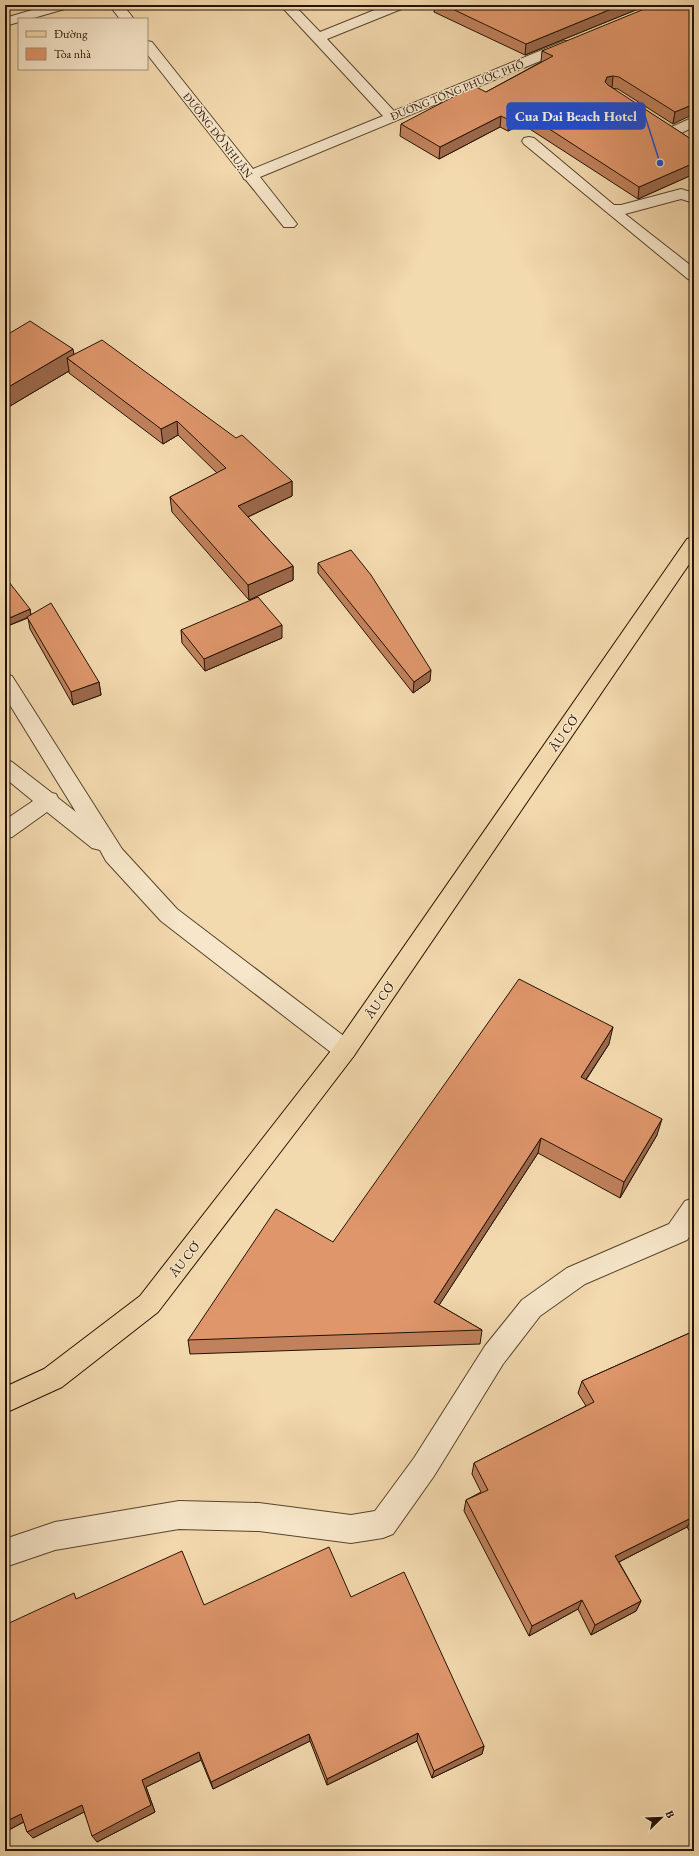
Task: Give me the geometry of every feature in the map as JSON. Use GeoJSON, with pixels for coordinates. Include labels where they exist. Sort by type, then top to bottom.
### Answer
{"type":"FeatureCollection","features":[{"type":"Feature","properties":{"kind":"main road","name":"ÂU CƠ"},"geometry":{"type":"LineString","coordinates":[[5,1400],[52,1378],[149,1304],[345,1050],[694,543]]}},
{"type":"Feature","properties":{"kind":"street"},"geometry":{"type":"LineString","coordinates":[[19,18],[63,5]]}},
{"type":"Feature","properties":{"kind":"street"},"geometry":{"type":"LineString","coordinates":[[116,5],[126,18]]}},
{"type":"Feature","properties":{"kind":"street"},"geometry":{"type":"LineString","coordinates":[[287,5],[392,117]]}},
{"type":"Feature","properties":{"kind":"street"},"geometry":{"type":"LineString","coordinates":[[318,38],[399,5]]}},
{"type":"Feature","properties":{"kind":"street"},"geometry":{"type":"LineString","coordinates":[[5,22],[18,18]]}},
{"type":"Feature","properties":{"kind":"street","name":"ĐƯỜNG TỐNG PHƯỚC PHỔ"},"geometry":{"type":"LineString","coordinates":[[249,176],[583,38]]}},
{"type":"Feature","properties":{"kind":"street","name":"ĐƯỜNG ĐỖ NHUẬN"},"geometry":{"type":"LineString","coordinates":[[148,46],[249,176],[289,224]]}},
{"type":"Feature","properties":{"kind":"street"},"geometry":{"type":"LineString","coordinates":[[672,132],[694,121]]}},
{"type":"Feature","properties":{"kind":"street"},"geometry":{"type":"LineString","coordinates":[[658,123],[688,141]]}},
{"type":"Feature","properties":{"kind":"street"},"geometry":{"type":"LineString","coordinates":[[529,141],[610,209],[694,276]]}},
{"type":"Feature","properties":{"kind":"street"},"geometry":{"type":"LineString","coordinates":[[610,209],[620,210],[681,194],[694,198]]}},
{"type":"Feature","properties":{"kind":"street"},"geometry":{"type":"LineString","coordinates":[[5,681],[114,855]]}},
{"type":"Feature","properties":{"kind":"street"},"geometry":{"type":"LineString","coordinates":[[5,767],[49,800],[114,855],[168,915],[345,1050]]}},
{"type":"Feature","properties":{"kind":"street"},"geometry":{"type":"LineString","coordinates":[[5,832],[49,800]]}},
{"type":"Feature","properties":{"kind":"street"},"geometry":{"type":"LineString","coordinates":[[5,1554],[54,1536],[179,1515],[259,1517],[351,1529],[384,1524],[424,1467],[494,1355],[531,1308],[576,1276],[678,1232],[694,1209]]}},
{"type":"Feature","properties":{"kind":"building"},"geometry":{"type":"Polygon","coordinates":[[[444,5],[621,5],[526,44],[444,5]]]}},
{"type":"Feature","properties":{"kind":"building"},"geometry":{"type":"Polygon","coordinates":[[[654,5],[694,5],[694,104],[675,112],[619,77],[607,77],[605,82],[694,141],[694,163],[639,187],[523,112],[509,120],[501,116],[440,147],[401,124],[474,86],[486,92],[553,56],[542,51],[654,5]]]}},
{"type":"Feature","properties":{"kind":"building"},"geometry":{"type":"Polygon","coordinates":[[[30,321],[73,349],[5,389],[5,336],[30,321]]]}},
{"type":"Feature","properties":{"kind":"building"},"geometry":{"type":"Polygon","coordinates":[[[102,340],[236,438],[242,435],[292,481],[238,506],[293,566],[248,585],[170,497],[226,468],[177,421],[161,429],[67,358],[102,340]]]}},
{"type":"Feature","properties":{"kind":"building"},"geometry":{"type":"Polygon","coordinates":[[[351,550],[371,575],[431,670],[414,682],[318,563],[351,550]]]}},
{"type":"Feature","properties":{"kind":"building"},"geometry":{"type":"Polygon","coordinates":[[[9,582],[30,609],[5,620],[5,584],[9,582]]]}},
{"type":"Feature","properties":{"kind":"building"},"geometry":{"type":"Polygon","coordinates":[[[258,597],[282,625],[204,659],[181,630],[258,597]]]}},
{"type":"Feature","properties":{"kind":"building"},"geometry":{"type":"Polygon","coordinates":[[[51,603],[99,682],[71,692],[27,617],[51,603]]]}},
{"type":"Feature","properties":{"kind":"building"},"geometry":{"type":"Polygon","coordinates":[[[519,979],[613,1027],[581,1077],[662,1119],[624,1182],[541,1138],[434,1302],[482,1330],[188,1340],[276,1209],[333,1242],[519,979]]]}},
{"type":"Feature","properties":{"kind":"building"},"geometry":{"type":"Polygon","coordinates":[[[694,1331],[694,1519],[693,1517],[615,1556],[641,1601],[595,1625],[582,1600],[532,1626],[466,1500],[488,1490],[474,1463],[594,1402],[582,1381],[694,1331]]]}},
{"type":"Feature","properties":{"kind":"building"},"geometry":{"type":"Polygon","coordinates":[[[329,1547],[351,1597],[404,1572],[484,1746],[434,1771],[418,1733],[327,1779],[309,1734],[211,1782],[199,1752],[142,1780],[151,1805],[92,1836],[82,1805],[27,1832],[21,1814],[5,1822],[5,1625],[74,1593],[76,1599],[182,1551],[204,1605],[329,1547]]]}},
{"type":"Feature","properties":{"kind":"place","name":"Cua Dai Beach Hotel"},"geometry":{"type":"Point","coordinates":[660,163]}}]}
